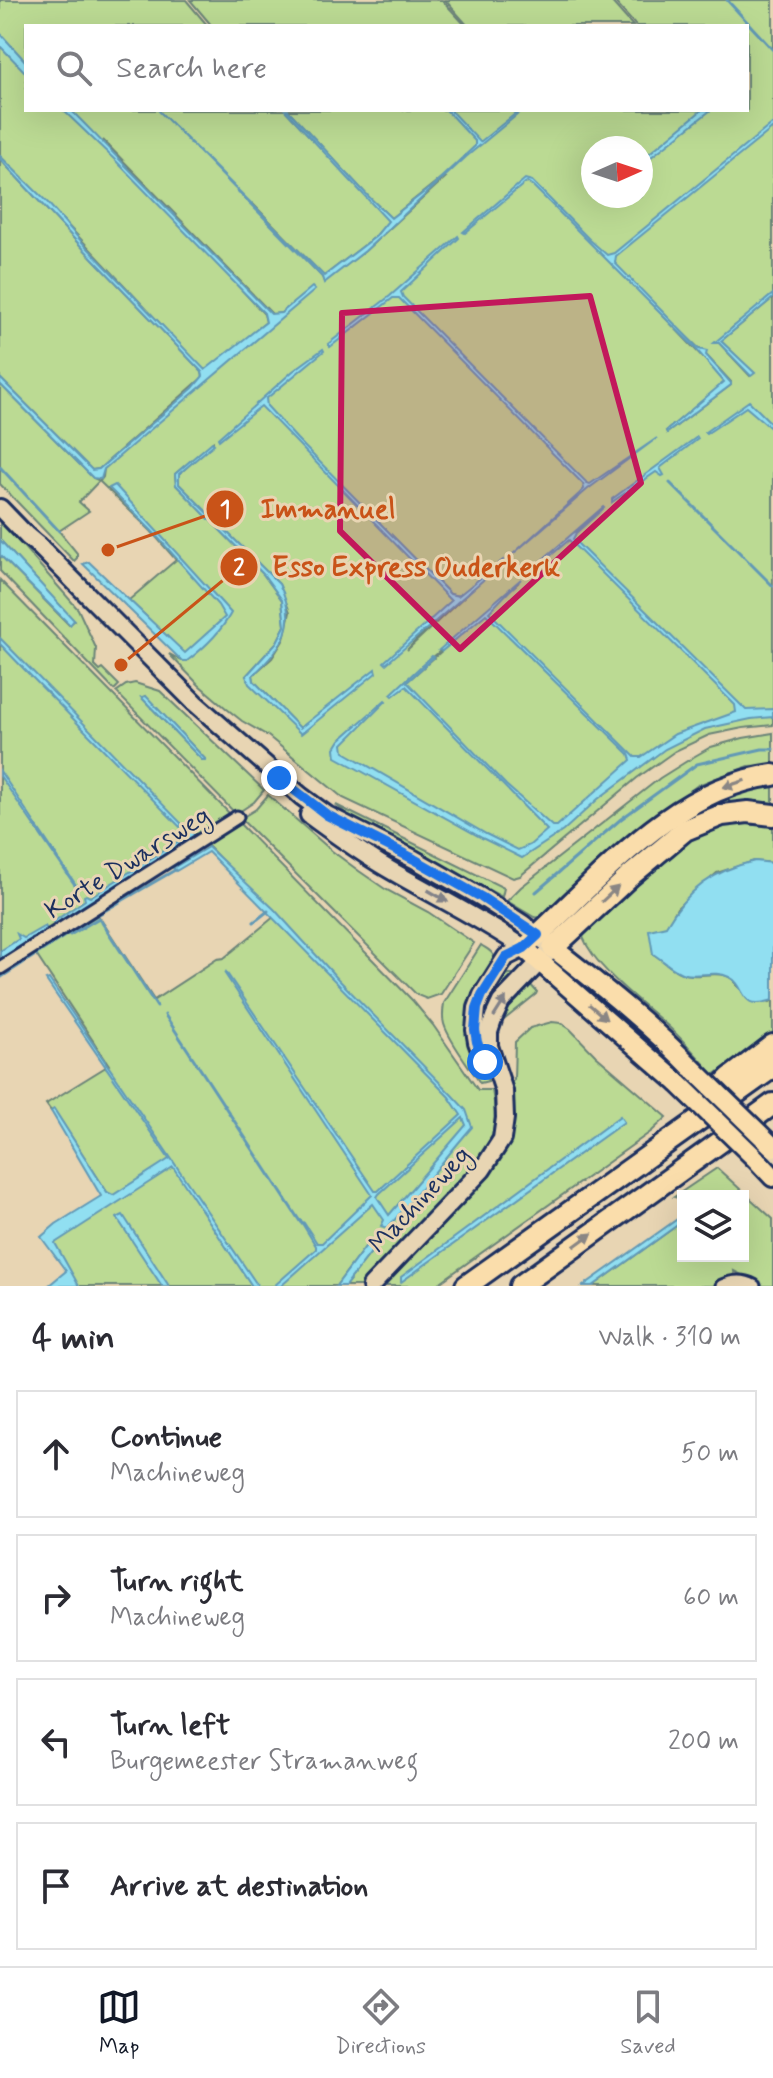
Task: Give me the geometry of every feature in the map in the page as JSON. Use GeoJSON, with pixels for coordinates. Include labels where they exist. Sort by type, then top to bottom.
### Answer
{"type":"FeatureCollection","features":[{"type":"Feature","properties":{"kind":"highway"},"geometry":{"type":"LineString","coordinates":[[538,948],[653,829],[712,792],[773,775]]}},
{"type":"Feature","properties":{"kind":"highway"},"geometry":{"type":"LineString","coordinates":[[538,948],[685,830],[722,815],[748,812],[773,815]]}},
{"type":"Feature","properties":{"kind":"highway"},"geometry":{"type":"LineString","coordinates":[[668,1142],[730,1078],[773,1045]]}},
{"type":"Feature","properties":{"kind":"highway"},"geometry":{"type":"LineString","coordinates":[[466,1286],[773,1067]]}},
{"type":"Feature","properties":{"kind":"highway"},"geometry":{"type":"LineString","coordinates":[[520,1286],[773,1104]]}},
{"type":"Feature","properties":{"kind":"main road"},"geometry":{"type":"LineString","coordinates":[[0,508],[195,703],[301,796],[327,815],[481,897],[538,948],[773,1177]]}},
{"type":"Feature","properties":{"kind":"main road"},"geometry":{"type":"LineString","coordinates":[[27,536],[34,552],[161,681],[288,799],[382,865],[494,927],[583,970],[667,1043],[773,1147]]}},
{"type":"Feature","properties":{"kind":"main road"},"geometry":{"type":"LineString","coordinates":[[494,927],[506,957],[538,948]]}},
{"type":"Feature","properties":{"kind":"main road","name":"Machineweg"},"geometry":{"type":"LineString","coordinates":[[371,1286],[482,1170],[502,1139],[506,1105],[502,1082],[489,1046],[489,1032],[501,1002],[538,948]]}},
{"type":"Feature","properties":{"kind":"main road","name":"Machineweg"},"geometry":{"type":"LineString","coordinates":[[498,1142],[497,1095],[477,1042],[475,1019],[482,995],[506,957]]}},
{"type":"Feature","properties":{"kind":"street","name":"Korte Dwarsweg"},"geometry":{"type":"LineString","coordinates":[[0,968],[237,817]]}},
{"type":"Feature","properties":{"kind":"street"},"geometry":{"type":"LineString","coordinates":[[722,1286],[732,1282],[746,1282],[754,1286]]}},
{"type":"Feature","properties":{"kind":"highlighted area"},"geometry":{"type":"Polygon","coordinates":[[[590,296],[641,483],[460,649],[340,531],[342,313],[590,296]]]}},
{"type":"Feature","properties":{"kind":"green space"},"geometry":{"type":"Polygon","coordinates":[[[0,0],[186,0],[206,24],[24,24],[24,112],[287,112],[389,221],[375,237],[324,276],[252,203],[324,282],[365,251],[445,178],[391,218],[290,112],[749,112],[749,24],[634,24],[613,0],[773,0],[773,297],[732,328],[719,343],[750,376],[754,373],[721,341],[773,298],[773,725],[709,735],[675,751],[637,778],[520,876],[513,878],[343,798],[268,736],[227,709],[169,654],[187,661],[221,621],[185,654],[129,600],[176,560],[99,481],[79,502],[89,511],[59,531],[77,553],[74,561],[0,484],[0,384],[93,478],[100,481],[104,469],[312,288],[281,313],[272,314],[103,140],[264,314],[266,322],[208,370],[203,369],[0,156],[0,0]],[[649,301],[725,382],[667,433],[731,385],[706,355],[649,301]],[[289,432],[452,601],[407,650],[469,592],[458,596],[450,594],[289,432]],[[213,442],[175,474],[176,485],[263,574],[282,600],[285,626],[277,642],[246,676],[300,728],[254,681],[253,675],[272,658],[284,639],[290,612],[279,584],[179,484],[179,474],[213,442]],[[519,582],[400,686],[407,682],[519,582]]]}},
{"type":"Feature","properties":{"kind":"green space"},"geometry":{"type":"Polygon","coordinates":[[[190,0],[442,0],[464,24],[210,24],[190,0]]]}},
{"type":"Feature","properties":{"kind":"green space"},"geometry":{"type":"Polygon","coordinates":[[[445,0],[610,0],[631,24],[466,24],[445,0]]]}},
{"type":"Feature","properties":{"kind":"green space"},"geometry":{"type":"Polygon","coordinates":[[[0,159],[202,372],[203,377],[99,469],[92,470],[0,378],[0,159]]]}},
{"type":"Feature","properties":{"kind":"green space"},"geometry":{"type":"Polygon","coordinates":[[[0,520],[78,609],[96,648],[95,666],[100,671],[103,669],[119,685],[114,690],[0,571],[0,555],[69,625],[74,621],[0,540],[0,520]]]}},
{"type":"Feature","properties":{"kind":"green space"},"geometry":{"type":"Polygon","coordinates":[[[0,580],[231,815],[0,959],[0,580]]]}},
{"type":"Feature","properties":{"kind":"green space"},"geometry":{"type":"Polygon","coordinates":[[[135,683],[160,691],[264,790],[254,802],[236,814],[116,692],[135,683]],[[145,696],[142,698],[202,760],[205,759],[145,696]]]}},
{"type":"Feature","properties":{"kind":"green space"},"geometry":{"type":"Polygon","coordinates":[[[773,733],[773,765],[749,766],[698,785],[542,918],[534,917],[507,901],[660,778],[711,747],[773,733]]]}},
{"type":"Feature","properties":{"kind":"green space"},"geometry":{"type":"Polygon","coordinates":[[[773,781],[773,807],[670,830],[715,799],[773,781]]]}},
{"type":"Feature","properties":{"kind":"green space"},"geometry":{"type":"Polygon","coordinates":[[[268,795],[359,871],[474,943],[441,994],[427,999],[417,995],[243,821],[243,817],[256,809],[268,795]]]}},
{"type":"Feature","properties":{"kind":"green space"},"geometry":{"type":"Polygon","coordinates":[[[336,805],[504,888],[502,897],[349,816],[336,805]]]}},
{"type":"Feature","properties":{"kind":"green space"},"geometry":{"type":"Polygon","coordinates":[[[773,820],[773,863],[754,861],[717,873],[677,908],[653,954],[679,972],[727,976],[738,987],[770,1002],[773,1000],[773,1032],[714,1075],[676,1034],[609,974],[583,937],[588,928],[682,842],[722,821],[773,820]]]}},
{"type":"Feature","properties":{"kind":"green space"},"geometry":{"type":"Polygon","coordinates":[[[239,823],[413,1001],[478,1090],[492,1090],[495,1115],[489,1146],[486,1154],[367,1286],[345,1286],[375,1247],[368,1243],[336,1286],[78,1286],[54,1243],[107,1192],[54,1110],[51,1111],[46,1104],[109,1065],[35,953],[98,915],[154,1000],[217,959],[224,958],[275,916],[207,845],[239,823]]]}},
{"type":"Feature","properties":{"kind":"green space"},"geometry":{"type":"Polygon","coordinates":[[[481,945],[492,954],[495,962],[473,1049],[488,1081],[480,1083],[450,1038],[443,1014],[444,1003],[481,945]]]}},
{"type":"Feature","properties":{"kind":"green space"},"geometry":{"type":"Polygon","coordinates":[[[520,974],[480,1043],[478,1022],[497,979],[520,974]]]}},
{"type":"Feature","properties":{"kind":"green space"},"geometry":{"type":"Polygon","coordinates":[[[529,983],[536,994],[499,1024],[509,1005],[529,983]]]}},
{"type":"Feature","properties":{"kind":"green space"},"geometry":{"type":"Polygon","coordinates":[[[552,1022],[570,1029],[596,1056],[667,1117],[652,1131],[435,1286],[379,1286],[491,1166],[508,1084],[514,1080],[515,1042],[530,1028],[552,1022]]]}},
{"type":"Feature","properties":{"kind":"green space"},"geometry":{"type":"Polygon","coordinates":[[[717,1168],[741,1190],[684,1190],[717,1168]]]}},
{"type":"Feature","properties":{"kind":"green space"},"geometry":{"type":"Polygon","coordinates":[[[749,1197],[773,1219],[773,1286],[763,1286],[734,1271],[736,1286],[593,1286],[677,1225],[677,1262],[749,1262],[749,1197]]]}},
{"type":"Feature","properties":{"kind":"water"},"geometry":{"type":"Polygon","coordinates":[[[0,33],[24,60],[24,71],[0,46],[0,33]]]}},
{"type":"Feature","properties":{"kind":"water"},"geometry":{"type":"Polygon","coordinates":[[[65,112],[73,112],[271,314],[281,313],[312,287],[315,290],[104,469],[101,479],[93,478],[0,384],[0,378],[92,470],[99,469],[193,388],[203,376],[202,372],[78,243],[0,156],[205,370],[266,322],[264,313],[65,112]]]}},
{"type":"Feature","properties":{"kind":"water"},"geometry":{"type":"Polygon","coordinates":[[[160,112],[324,276],[375,237],[388,221],[287,112],[391,218],[475,146],[475,141],[448,112],[452,112],[480,142],[521,112],[466,157],[365,251],[324,283],[322,277],[160,112]]]}},
{"type":"Feature","properties":{"kind":"water"},"geometry":{"type":"Polygon","coordinates":[[[700,112],[708,112],[653,156],[653,150],[700,112]]]}},
{"type":"Feature","properties":{"kind":"water"},"geometry":{"type":"Polygon","coordinates":[[[773,123],[773,128],[616,256],[615,263],[699,349],[707,351],[706,355],[731,383],[667,433],[724,382],[695,348],[533,186],[525,183],[463,232],[525,179],[532,181],[607,255],[614,253],[773,123]]]}},
{"type":"Feature","properties":{"kind":"water"},"geometry":{"type":"Polygon","coordinates":[[[458,236],[401,292],[403,297],[587,483],[590,484],[657,438],[588,489],[513,554],[584,489],[583,484],[399,298],[393,298],[330,347],[328,344],[390,296],[458,236]]]}},
{"type":"Feature","properties":{"kind":"water"},"geometry":{"type":"Polygon","coordinates":[[[773,294],[773,298],[721,341],[755,373],[751,376],[719,343],[714,343],[773,294]]]}},
{"type":"Feature","properties":{"kind":"water"},"geometry":{"type":"Polygon","coordinates":[[[323,349],[266,399],[267,406],[450,594],[458,596],[504,562],[386,664],[384,662],[451,601],[261,406],[218,438],[293,371],[323,349]]]}},
{"type":"Feature","properties":{"kind":"water"},"geometry":{"type":"Polygon","coordinates":[[[749,401],[773,425],[773,430],[746,407],[706,434],[705,432],[749,401]]]}},
{"type":"Feature","properties":{"kind":"water"},"geometry":{"type":"Polygon","coordinates":[[[697,437],[660,468],[664,475],[656,472],[612,502],[612,499],[697,437]]]}},
{"type":"Feature","properties":{"kind":"water"},"geometry":{"type":"Polygon","coordinates":[[[212,442],[214,444],[179,474],[179,484],[279,584],[288,611],[288,623],[280,645],[253,675],[254,681],[300,728],[375,669],[376,673],[301,734],[249,684],[246,676],[277,642],[285,626],[282,600],[263,574],[176,485],[175,474],[212,442]]]}},
{"type":"Feature","properties":{"kind":"water"},"geometry":{"type":"Polygon","coordinates":[[[115,485],[231,613],[212,639],[187,661],[182,661],[83,564],[89,562],[185,653],[225,617],[218,605],[152,531],[109,488],[115,485]]]}},
{"type":"Feature","properties":{"kind":"water"},"geometry":{"type":"Polygon","coordinates":[[[603,507],[573,539],[746,710],[773,709],[773,717],[705,729],[665,749],[598,799],[563,831],[522,858],[336,757],[335,748],[340,740],[385,700],[343,744],[344,752],[518,850],[530,845],[547,830],[406,686],[393,696],[391,694],[432,656],[407,682],[506,785],[552,826],[557,826],[631,760],[629,754],[486,614],[442,651],[439,650],[521,579],[489,612],[635,757],[641,757],[675,734],[736,712],[735,705],[569,540],[527,573],[603,507]]]}},
{"type":"Feature","properties":{"kind":"water"},"geometry":{"type":"Polygon","coordinates":[[[0,540],[74,620],[70,625],[0,555],[0,540]]]}},
{"type":"Feature","properties":{"kind":"water"},"geometry":{"type":"Polygon","coordinates":[[[0,638],[182,824],[180,827],[0,644],[0,638]]]}},
{"type":"Feature","properties":{"kind":"water"},"geometry":{"type":"Polygon","coordinates":[[[146,696],[206,760],[202,760],[141,697],[146,696]]]}},
{"type":"Feature","properties":{"kind":"water"},"geometry":{"type":"Polygon","coordinates":[[[0,771],[76,885],[78,890],[0,776],[0,771]]]}},
{"type":"Feature","properties":{"kind":"water"},"geometry":{"type":"Polygon","coordinates":[[[191,830],[195,836],[54,925],[53,922],[85,900],[84,896],[90,897],[188,835],[187,831],[191,830]]]}},
{"type":"Feature","properties":{"kind":"water"},"geometry":{"type":"Polygon","coordinates":[[[208,847],[274,909],[451,1094],[466,1110],[472,1127],[387,1228],[381,1226],[384,1220],[373,1204],[281,1286],[274,1286],[316,1249],[300,1220],[317,1243],[322,1243],[372,1195],[226,972],[375,1191],[461,1115],[449,1097],[208,852],[176,871],[173,868],[208,847]],[[463,1118],[379,1194],[377,1197],[389,1215],[466,1125],[463,1118]]]}},
{"type":"Feature","properties":{"kind":"water"},"geometry":{"type":"Polygon","coordinates":[[[755,861],[773,863],[773,1000],[762,1003],[748,1000],[729,977],[685,974],[673,968],[653,954],[649,930],[666,926],[683,902],[703,883],[727,870],[755,861]]]}},
{"type":"Feature","properties":{"kind":"water"},"geometry":{"type":"Polygon","coordinates":[[[45,926],[47,929],[0,959],[0,951],[19,939],[17,934],[24,938],[45,926]]]}},
{"type":"Feature","properties":{"kind":"water"},"geometry":{"type":"Polygon","coordinates":[[[49,979],[258,1286],[252,1286],[173,1167],[55,1243],[79,1286],[48,1286],[66,1271],[41,1237],[101,1196],[51,1111],[54,1109],[107,1192],[113,1195],[169,1159],[46,980],[49,979]]]}},
{"type":"Feature","properties":{"kind":"water"},"geometry":{"type":"Polygon","coordinates":[[[620,1116],[624,1122],[401,1282],[401,1277],[620,1116]]]}},
{"type":"Feature","properties":{"kind":"water"},"geometry":{"type":"Polygon","coordinates":[[[123,1215],[169,1286],[162,1286],[117,1218],[123,1215]]]}},
{"type":"Feature","properties":{"kind":"water"},"geometry":{"type":"Polygon","coordinates":[[[677,1219],[677,1225],[593,1286],[583,1286],[677,1219]]]}},
{"type":"Feature","properties":{"kind":"water"},"geometry":{"type":"Polygon","coordinates":[[[368,1243],[375,1247],[345,1286],[336,1286],[368,1243]]]}},
{"type":"Feature","properties":{"kind":"waterway"},"geometry":{"type":"LineString","coordinates":[[727,0],[773,50]]}},
{"type":"Feature","properties":{"kind":"waterway"},"geometry":{"type":"LineString","coordinates":[[0,467],[59,531]]}},
{"type":"Feature","properties":{"kind":"waterway"},"geometry":{"type":"LineString","coordinates":[[670,483],[773,586]]}},
{"type":"Feature","properties":{"kind":"waterway"},"geometry":{"type":"LineString","coordinates":[[536,892],[621,819],[697,764],[773,749]]}},
{"type":"Feature","properties":{"kind":"waterway"},"geometry":{"type":"LineString","coordinates":[[0,978],[94,917],[175,870]]}},
{"type":"Feature","properties":{"kind":"waterway"},"geometry":{"type":"LineString","coordinates":[[254,922],[268,911]]}},
{"type":"Feature","properties":{"kind":"waterway"},"geometry":{"type":"LineString","coordinates":[[70,935],[99,918],[157,1007]]}},
{"type":"Feature","properties":{"kind":"waterway"},"geometry":{"type":"LineString","coordinates":[[165,1015],[301,1223]]}},
{"type":"Feature","properties":{"kind":"place","name":"Immanuel"},"geometry":{"type":"Point","coordinates":[108,550]}},
{"type":"Feature","properties":{"kind":"place","name":"Esso Express Ouderkerk"},"geometry":{"type":"Point","coordinates":[121,665]}},
{"type":"Feature","properties":{"kind":"route"},"geometry":{"type":"LineString","coordinates":[[279,778],[327,815],[481,897],[538,935],[524,948],[506,957],[482,995],[475,1030],[485,1062]]}}]}
